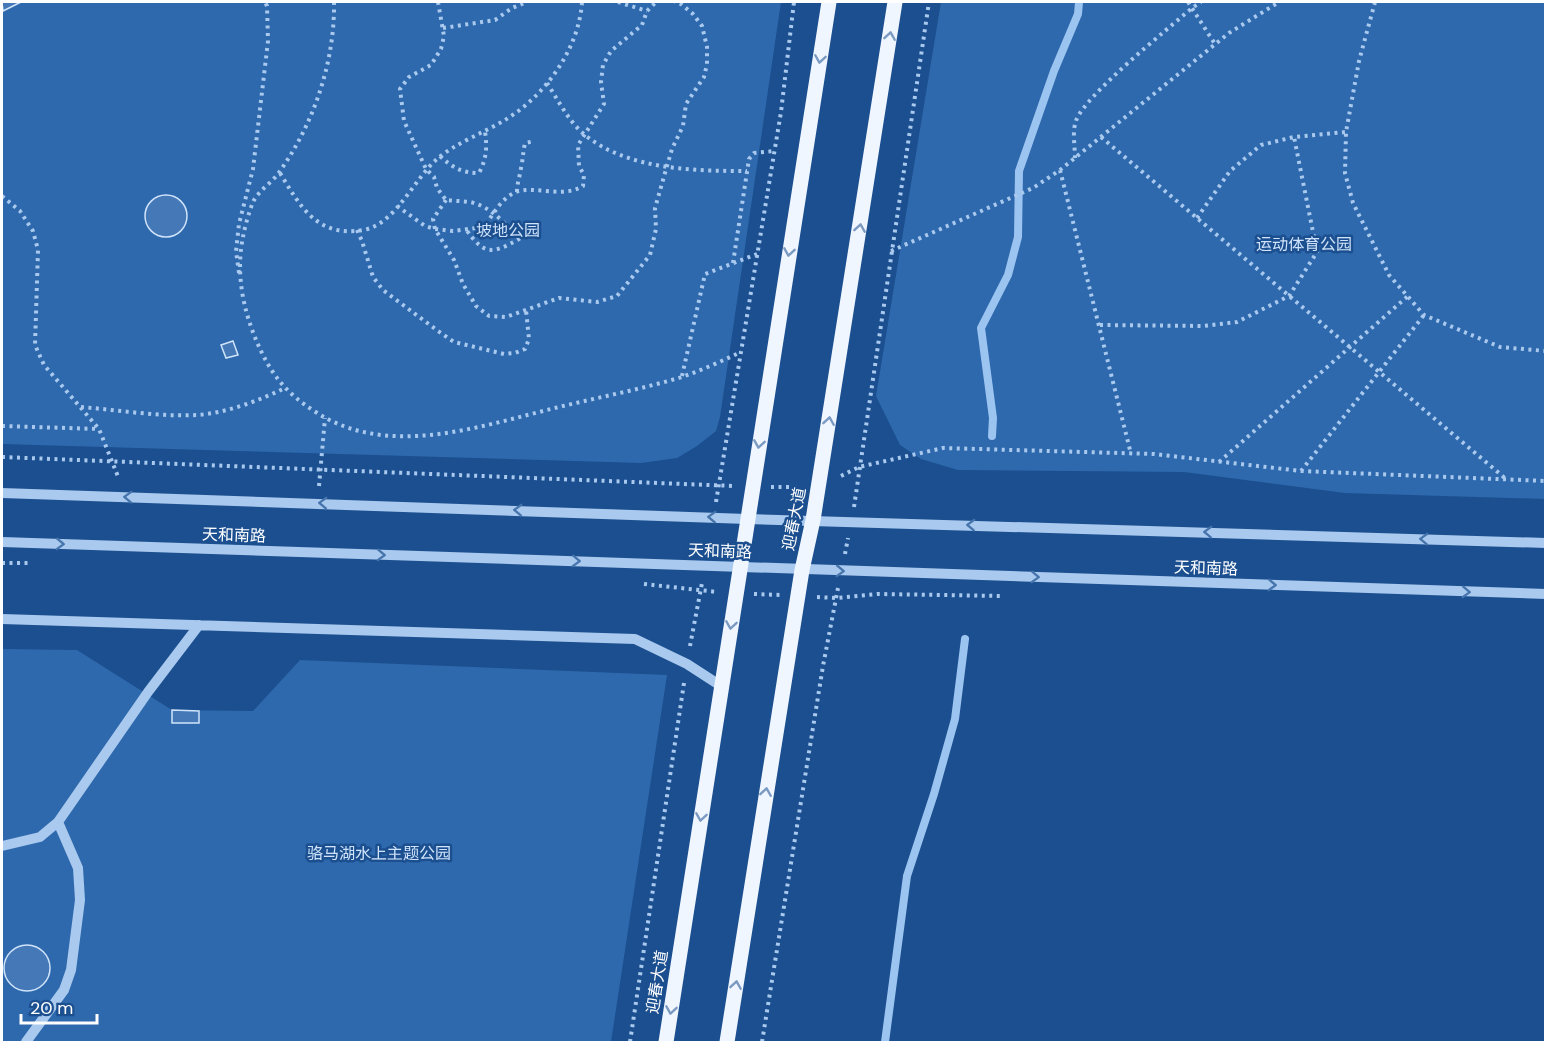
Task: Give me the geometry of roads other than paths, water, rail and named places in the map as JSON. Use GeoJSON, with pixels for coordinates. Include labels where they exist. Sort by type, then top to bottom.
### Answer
{"type":"FeatureCollection","features":[{"type":"Feature","properties":{"kind":"main road","name":"迎春大道"},"geometry":{"type":"LineString","coordinates":[[666,1042],[829,2]]}},
{"type":"Feature","properties":{"kind":"main road","name":"迎春大道"},"geometry":{"type":"LineString","coordinates":[[726,1042],[802,570],[813,520],[895,2]]}},
{"type":"Feature","properties":{"kind":"street","name":"天和南路"},"geometry":{"type":"LineString","coordinates":[[2,492],[747,519],[1545,543]]}},
{"type":"Feature","properties":{"kind":"street","name":"天和南路"},"geometry":{"type":"LineString","coordinates":[[2,542],[1545,594]]}},
{"type":"Feature","properties":{"kind":"street"},"geometry":{"type":"LineString","coordinates":[[2,619],[635,639],[687,664],[721,686]]}},
{"type":"Feature","properties":{"kind":"street"},"geometry":{"type":"LineString","coordinates":[[2,846],[40,837],[58,822],[148,692],[199,625]]}},
{"type":"Feature","properties":{"kind":"street"},"geometry":{"type":"LineString","coordinates":[[26,1042],[64,990],[71,970],[80,900],[78,868],[58,822]]}},
{"type":"Feature","properties":{"kind":"waterway"},"geometry":{"type":"LineString","coordinates":[[992,436],[993,418],[981,328],[1008,275],[1018,237],[1019,171],[1054,71],[1078,14],[1079,2]]}},
{"type":"Feature","properties":{"kind":"waterway"},"geometry":{"type":"LineString","coordinates":[[885,1042],[907,876],[934,794],[955,719],[965,639]]}},
{"type":"Feature","properties":{"kind":"park label","name":"坡地公园"},"geometry":{"type":"Point","coordinates":[508,230]}},
{"type":"Feature","properties":{"kind":"park label","name":"运动体育公园"},"geometry":{"type":"Point","coordinates":[1304,244]}},
{"type":"Feature","properties":{"kind":"park label","name":"骆马湖水上主题公园"},"geometry":{"type":"Point","coordinates":[379,853]}}]}
